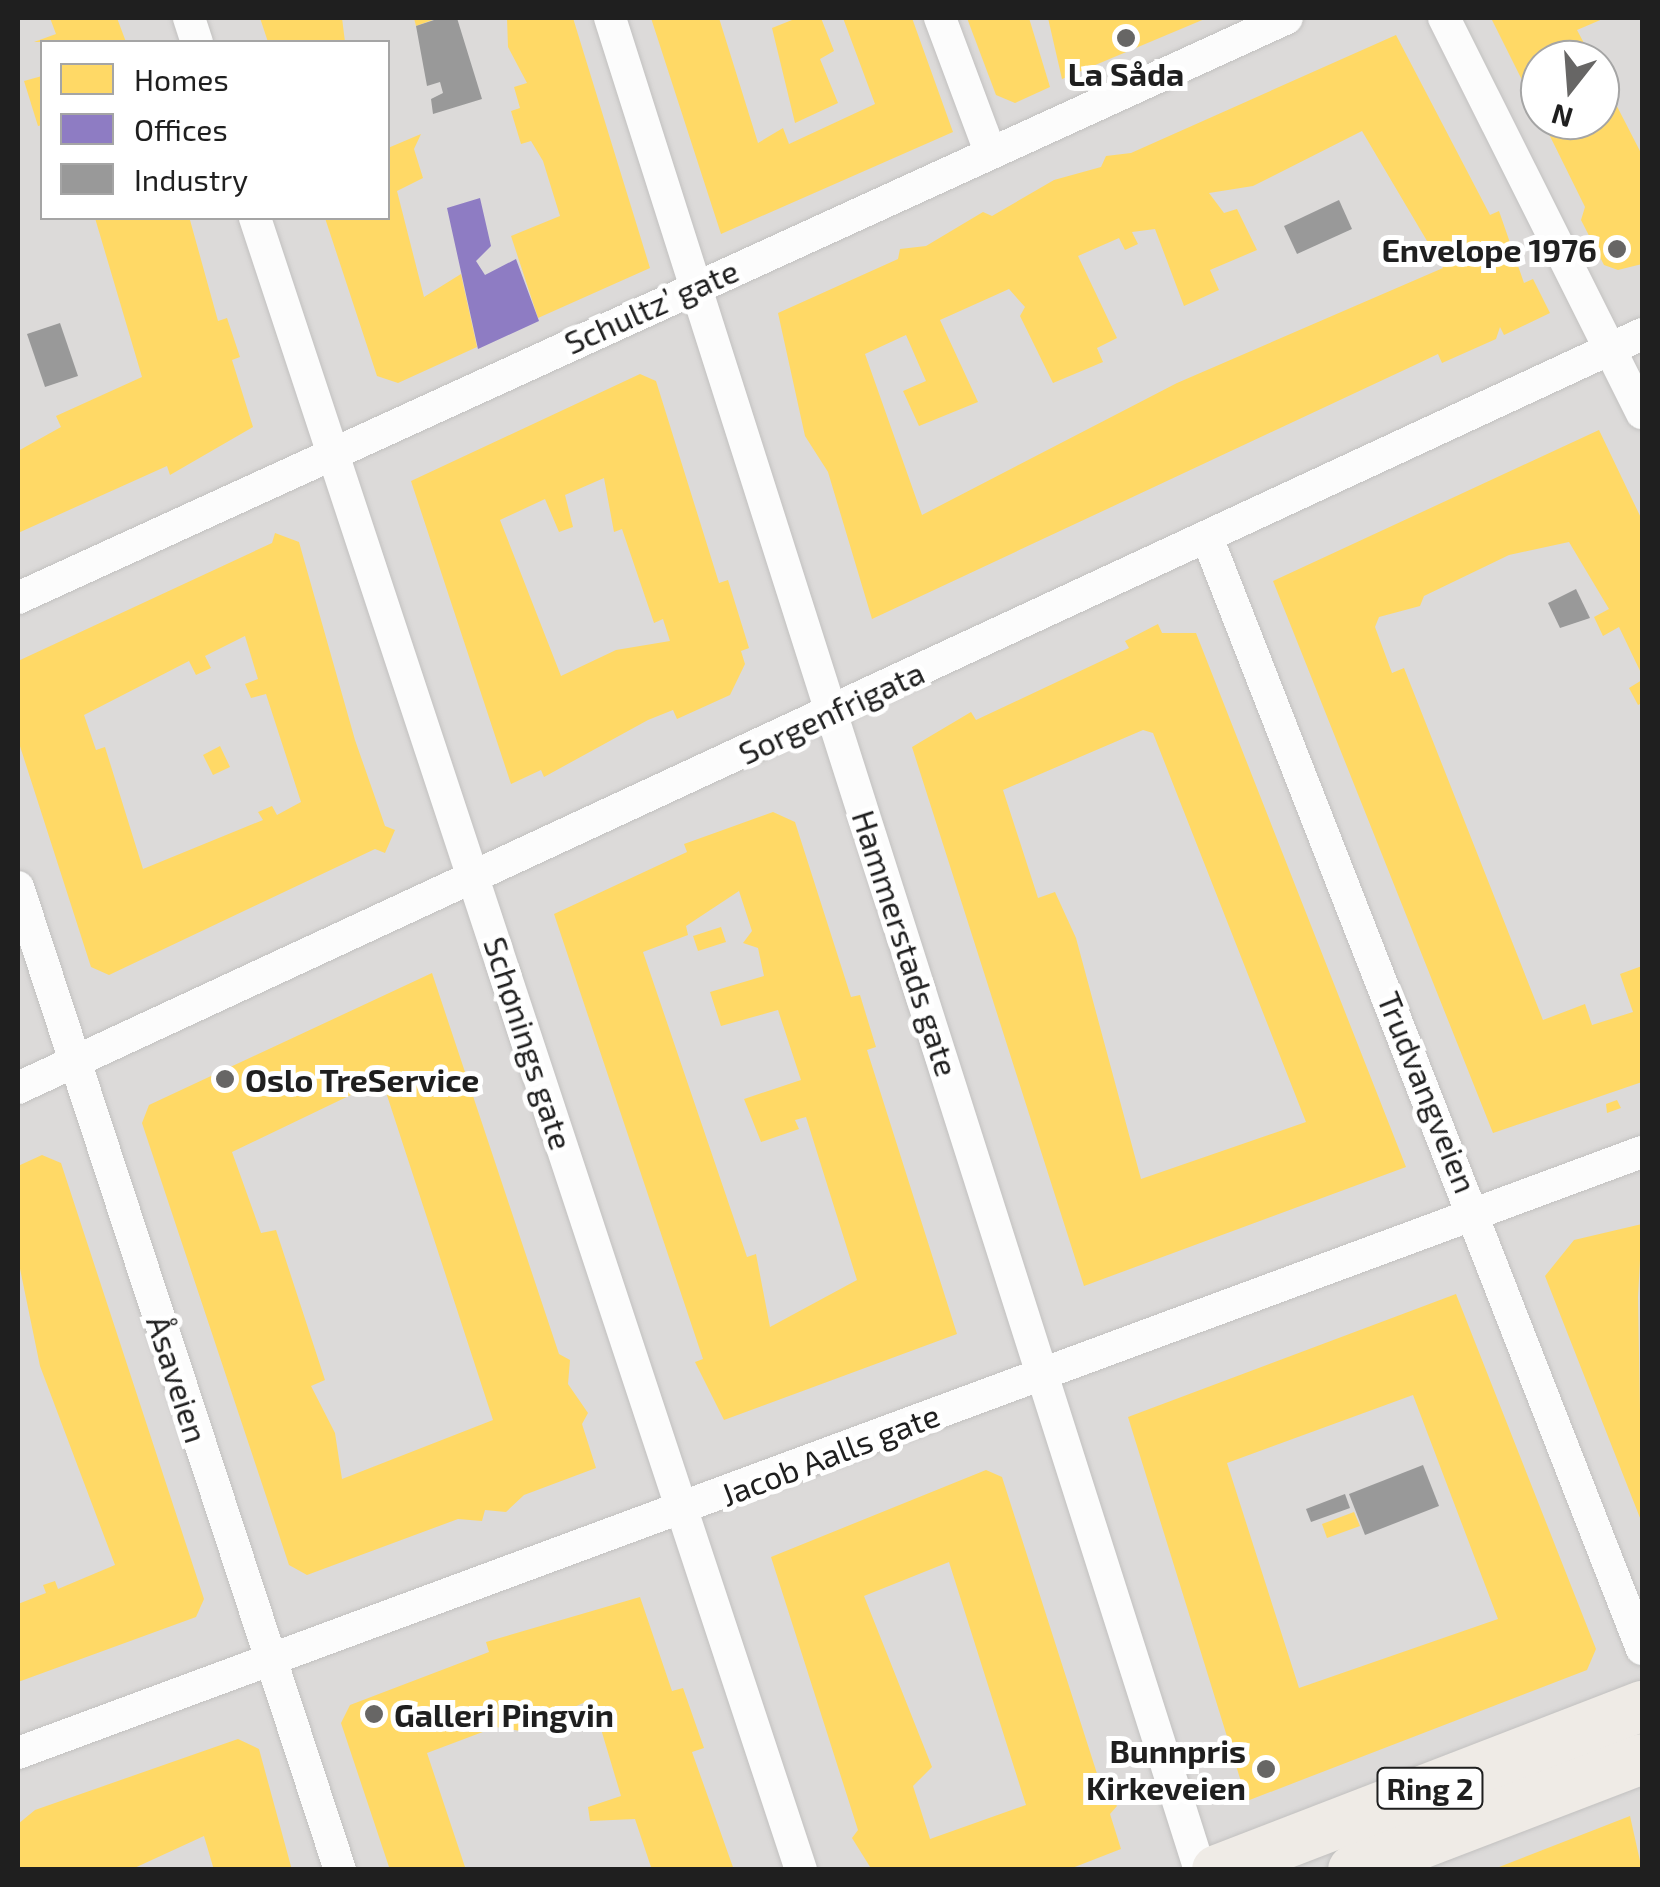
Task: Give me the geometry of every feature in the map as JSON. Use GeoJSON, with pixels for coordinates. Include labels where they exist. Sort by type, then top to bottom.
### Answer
{"type":"FeatureCollection","features":[{"type":"Feature","properties":{"kind":"main road","name":"Ring 2"},"geometry":{"type":"LineString","coordinates":[[1217,1870],[1642,1706]]}},
{"type":"Feature","properties":{"kind":"main road","name":"Ring 2"},"geometry":{"type":"LineString","coordinates":[[1353,1870],[1642,1759]]}},
{"type":"Feature","properties":{"kind":"street","name":"Hammerstads gate"},"geometry":{"type":"LineString","coordinates":[[610,18],[1200,1870]]}},
{"type":"Feature","properties":{"kind":"street"},"geometry":{"type":"LineString","coordinates":[[940,18],[990,152]]}},
{"type":"Feature","properties":{"kind":"street","name":"Schultz’ gate"},"geometry":{"type":"LineString","coordinates":[[18,598],[332,450],[990,152],[1246,25],[1286,18]]}},
{"type":"Feature","properties":{"kind":"street"},"geometry":{"type":"LineString","coordinates":[[1444,18],[1642,413]]}},
{"type":"Feature","properties":{"kind":"street","name":"Schønings gate"},"geometry":{"type":"LineString","coordinates":[[256,220],[802,1870]]}},
{"type":"Feature","properties":{"kind":"street","name":"Sorgenfrigata"},"geometry":{"type":"LineString","coordinates":[[18,1088],[1642,334]]}},
{"type":"Feature","properties":{"kind":"street","name":"Trudvangveien"},"geometry":{"type":"LineString","coordinates":[[1207,537],[1476,1214],[1642,1648]]}},
{"type":"Feature","properties":{"kind":"street","name":"Åsaveien"},"geometry":{"type":"LineString","coordinates":[[18,888],[340,1870]]}},
{"type":"Feature","properties":{"kind":"street","name":"Jacob Aalls gate"},"geometry":{"type":"LineString","coordinates":[[18,1752],[684,1510],[1043,1372],[1642,1152]]}},
{"type":"Feature","properties":{"kind":"shaded area"},"geometry":{"type":"Polygon","coordinates":[[[18,18],[1642,18],[1642,1869],[18,1869],[18,18]]]}},
{"type":"Feature","properties":{"kind":"building: Homes"},"geometry":{"type":"Polygon","coordinates":[[[50,18],[117,18],[125,40],[34,42],[56,34],[50,18]]]}},
{"type":"Feature","properties":{"kind":"building: Homes"},"geometry":{"type":"Polygon","coordinates":[[[260,18],[342,18],[345,40],[267,40],[260,18]]]}},
{"type":"Feature","properties":{"kind":"building: Homes"},"geometry":{"type":"Polygon","coordinates":[[[414,18],[438,18],[416,26],[414,18]]]}},
{"type":"Feature","properties":{"kind":"building: Homes"},"geometry":{"type":"Polygon","coordinates":[[[507,18],[573,18],[650,268],[538,318],[511,236],[560,216],[543,161],[531,141],[521,144],[511,111],[520,108],[514,87],[527,83],[508,47],[507,18]]]}},
{"type":"Feature","properties":{"kind":"building: Homes"},"geometry":{"type":"Polygon","coordinates":[[[651,18],[719,18],[758,143],[783,128],[789,144],[875,104],[843,18],[912,18],[953,132],[721,234],[651,18]]]}},
{"type":"Feature","properties":{"kind":"building: Homes"},"geometry":{"type":"Polygon","coordinates":[[[797,18],[821,18],[834,51],[820,59],[838,103],[795,123],[772,28],[797,18]]]}},
{"type":"Feature","properties":{"kind":"building: Homes"},"geometry":{"type":"Polygon","coordinates":[[[967,18],[1029,18],[1050,87],[1015,103],[996,95],[967,18]]]}},
{"type":"Feature","properties":{"kind":"building: Homes"},"geometry":{"type":"Polygon","coordinates":[[[1048,18],[1207,18],[1062,79],[1048,18]]]}},
{"type":"Feature","properties":{"kind":"building: Homes"},"geometry":{"type":"Polygon","coordinates":[[[1491,18],[1605,18],[1577,30],[1582,40],[1520,40],[1520,76],[1491,18]]]}},
{"type":"Feature","properties":{"kind":"building: Homes"},"geometry":{"type":"Polygon","coordinates":[[[1396,35],[1490,215],[1499,211],[1524,283],[1533,279],[1550,313],[1504,335],[1500,327],[1496,339],[1442,363],[1438,354],[872,619],[828,472],[805,436],[778,313],[898,259],[900,249],[926,246],[983,212],[992,216],[1054,180],[1101,167],[1106,156],[1131,153],[1396,35]],[[1362,131],[1253,186],[1209,193],[1224,213],[1237,209],[1257,250],[1210,270],[1219,290],[1184,306],[1155,229],[1132,232],[1138,244],[1125,250],[1119,238],[1078,256],[1117,338],[1097,348],[1103,362],[1053,383],[1020,316],[1025,307],[1009,289],[940,320],[978,402],[919,426],[903,391],[926,381],[906,335],[865,354],[922,515],[1177,383],[1443,268],[1362,131]]]}},
{"type":"Feature","properties":{"kind":"building: Homes"},"geometry":{"type":"Polygon","coordinates":[[[40,77],[40,126],[38,126],[24,81],[40,77]]]}},
{"type":"Feature","properties":{"kind":"building: Homes"},"geometry":{"type":"Polygon","coordinates":[[[1620,113],[1642,155],[1642,264],[1618,270],[1604,265],[1581,220],[1585,207],[1552,140],[1620,140],[1620,113]]]}},
{"type":"Feature","properties":{"kind":"building: Homes"},"geometry":{"type":"Polygon","coordinates":[[[421,134],[414,149],[423,178],[397,191],[424,297],[461,274],[477,347],[398,383],[377,376],[326,220],[390,220],[390,147],[421,134]]]}},
{"type":"Feature","properties":{"kind":"building: Homes"},"geometry":{"type":"Polygon","coordinates":[[[96,220],[190,220],[218,321],[227,318],[240,357],[232,360],[253,427],[170,475],[167,466],[18,533],[18,451],[61,427],[56,416],[142,377],[96,220]]]}},
{"type":"Feature","properties":{"kind":"building: Homes"},"geometry":{"type":"Polygon","coordinates":[[[640,374],[656,381],[719,583],[728,580],[749,648],[741,651],[745,664],[730,695],[677,719],[673,710],[648,720],[544,777],[541,770],[511,784],[411,481],[640,374]],[[604,478],[565,495],[573,527],[559,532],[545,499],[500,520],[561,676],[616,650],[670,641],[663,619],[654,623],[622,529],[614,532],[604,478]]]}},
{"type":"Feature","properties":{"kind":"building: Homes"},"geometry":{"type":"Polygon","coordinates":[[[1599,430],[1642,520],[1642,675],[1619,627],[1603,636],[1594,617],[1609,609],[1569,542],[1509,555],[1424,596],[1420,606],[1379,617],[1375,627],[1392,673],[1404,668],[1543,1020],[1585,1004],[1592,1025],[1633,1012],[1620,974],[1642,966],[1642,1082],[1493,1133],[1273,581],[1599,430]]]}},
{"type":"Feature","properties":{"kind":"building: Homes"},"geometry":{"type":"Polygon","coordinates":[[[275,533],[299,542],[355,740],[385,826],[395,830],[385,853],[375,849],[109,975],[91,967],[18,740],[18,661],[272,543],[275,533]],[[245,636],[205,656],[211,668],[196,675],[189,661],[84,715],[96,750],[105,747],[143,869],[263,820],[258,812],[272,806],[277,815],[301,802],[266,694],[251,698],[245,684],[258,679],[245,636]]]}},
{"type":"Feature","properties":{"kind":"building: Homes"},"geometry":{"type":"Polygon","coordinates":[[[1158,624],[1162,633],[1196,633],[1406,1167],[1084,1286],[912,747],[971,712],[976,720],[1129,648],[1125,641],[1158,624]],[[1143,730],[1003,790],[1038,898],[1055,892],[1076,938],[1141,1179],[1306,1122],[1153,733],[1143,730]]]}},
{"type":"Feature","properties":{"kind":"building: Homes"},"geometry":{"type":"Polygon","coordinates":[[[1642,680],[1642,703],[1638,705],[1629,688],[1642,680]]]}},
{"type":"Feature","properties":{"kind":"building: Homes"},"geometry":{"type":"Polygon","coordinates":[[[220,746],[230,767],[213,775],[203,755],[220,746]]]}},
{"type":"Feature","properties":{"kind":"building: Homes"},"geometry":{"type":"Polygon","coordinates":[[[773,812],[795,822],[851,997],[860,995],[876,1047],[867,1050],[957,1334],[724,1420],[695,1362],[703,1359],[554,914],[687,852],[684,844],[773,812]],[[739,891],[686,926],[688,935],[643,952],[747,1257],[756,1254],[770,1327],[857,1280],[806,1117],[795,1120],[799,1129],[761,1142],[744,1099],[801,1080],[778,1010],[721,1026],[710,992],[764,976],[758,948],[743,943],[752,931],[739,891]]]}},
{"type":"Feature","properties":{"kind":"building: Homes"},"geometry":{"type":"Polygon","coordinates":[[[721,927],[726,942],[698,951],[693,936],[721,927]]]}},
{"type":"Feature","properties":{"kind":"building: Homes"},"geometry":{"type":"Polygon","coordinates":[[[432,973],[559,1354],[570,1360],[568,1384],[588,1413],[582,1424],[596,1468],[524,1495],[506,1512],[485,1510],[482,1521],[458,1519],[307,1575],[289,1565],[142,1123],[149,1105],[432,973]],[[382,1080],[232,1152],[261,1233],[276,1230],[325,1380],[311,1386],[335,1433],[342,1479],[493,1420],[382,1080]]]}},
{"type":"Feature","properties":{"kind":"building: Homes"},"geometry":{"type":"Polygon","coordinates":[[[1617,1100],[1621,1108],[1607,1113],[1606,1104],[1617,1100]]]}},
{"type":"Feature","properties":{"kind":"building: Homes"},"geometry":{"type":"Polygon","coordinates":[[[42,1155],[61,1163],[204,1599],[196,1617],[18,1682],[18,1604],[46,1593],[43,1585],[55,1581],[58,1589],[115,1565],[40,1366],[18,1259],[18,1166],[42,1155]]]}},
{"type":"Feature","properties":{"kind":"building: Homes"},"geometry":{"type":"Polygon","coordinates":[[[1642,1224],[1638,1297],[1642,1523],[1545,1276],[1574,1240],[1642,1224]]]}},
{"type":"Feature","properties":{"kind":"building: Homes"},"geometry":{"type":"Polygon","coordinates":[[[1456,1294],[1596,1649],[1587,1670],[1247,1801],[1128,1417],[1456,1294]],[[1413,1395],[1227,1463],[1299,1688],[1498,1619],[1413,1395]]]}},
{"type":"Feature","properties":{"kind":"building: Homes"},"geometry":{"type":"Polygon","coordinates":[[[986,1470],[1002,1477],[1100,1783],[1117,1806],[1110,1814],[1121,1849],[1067,1870],[872,1870],[852,1838],[858,1830],[771,1557],[986,1470]],[[949,1562],[864,1596],[932,1767],[913,1786],[930,1839],[1026,1805],[949,1562]]]}},
{"type":"Feature","properties":{"kind":"building: Homes"},"geometry":{"type":"Polygon","coordinates":[[[1354,1512],[1360,1526],[1327,1538],[1322,1524],[1354,1512]]]}},
{"type":"Feature","properties":{"kind":"building: Homes"},"geometry":{"type":"Polygon","coordinates":[[[640,1597],[672,1691],[683,1688],[704,1748],[692,1752],[734,1870],[652,1870],[635,1819],[590,1821],[588,1807],[621,1796],[592,1699],[521,1731],[496,1727],[427,1753],[466,1870],[390,1870],[341,1723],[350,1705],[489,1652],[486,1642],[640,1597]]]}},
{"type":"Feature","properties":{"kind":"building: Homes"},"geometry":{"type":"Polygon","coordinates":[[[238,1739],[259,1749],[292,1870],[214,1870],[204,1836],[130,1870],[18,1870],[18,1824],[35,1810],[238,1739]]]}},
{"type":"Feature","properties":{"kind":"building: Homes"},"geometry":{"type":"Polygon","coordinates":[[[1630,1816],[1642,1870],[1494,1870],[1494,1869],[1630,1816]]]}},
{"type":"Feature","properties":{"kind":"building: Offices"},"geometry":{"type":"Polygon","coordinates":[[[480,198],[491,246],[476,261],[485,275],[516,259],[539,321],[478,349],[447,208],[480,198]]]}},
{"type":"Feature","properties":{"kind":"building: Industry"},"geometry":{"type":"Polygon","coordinates":[[[440,18],[457,18],[482,99],[433,114],[431,99],[443,93],[440,82],[427,86],[416,26],[440,18]]]}},
{"type":"Feature","properties":{"kind":"building: Industry"},"geometry":{"type":"Polygon","coordinates":[[[1339,200],[1352,229],[1297,254],[1284,226],[1339,200]]]}},
{"type":"Feature","properties":{"kind":"building: Industry"},"geometry":{"type":"Polygon","coordinates":[[[60,323],[78,376],[45,387],[27,334],[60,323]]]}},
{"type":"Feature","properties":{"kind":"building: Industry"},"geometry":{"type":"Polygon","coordinates":[[[1576,589],[1590,618],[1560,628],[1548,603],[1576,589]]]}},
{"type":"Feature","properties":{"kind":"building: Industry"},"geometry":{"type":"Polygon","coordinates":[[[1423,1465],[1439,1506],[1365,1535],[1349,1494],[1423,1465]]]}},
{"type":"Feature","properties":{"kind":"building: Industry"},"geometry":{"type":"Polygon","coordinates":[[[1345,1494],[1350,1508],[1311,1522],[1306,1509],[1345,1494]]]}},
{"type":"Feature","properties":{"kind":"place","name":"La Såda"},"geometry":{"type":"Point","coordinates":[1126,38]}},
{"type":"Feature","properties":{"kind":"place","name":"Envelope 1976"},"geometry":{"type":"Point","coordinates":[1617,249]}},
{"type":"Feature","properties":{"kind":"place","name":"Oslo TreService"},"geometry":{"type":"Point","coordinates":[225,1079]}},
{"type":"Feature","properties":{"kind":"place","name":"Galleri Pingvin"},"geometry":{"type":"Point","coordinates":[374,1714]}},
{"type":"Feature","properties":{"kind":"place","name":"Bunnpris Kirkeveien"},"geometry":{"type":"Point","coordinates":[1266,1769]}}]}
